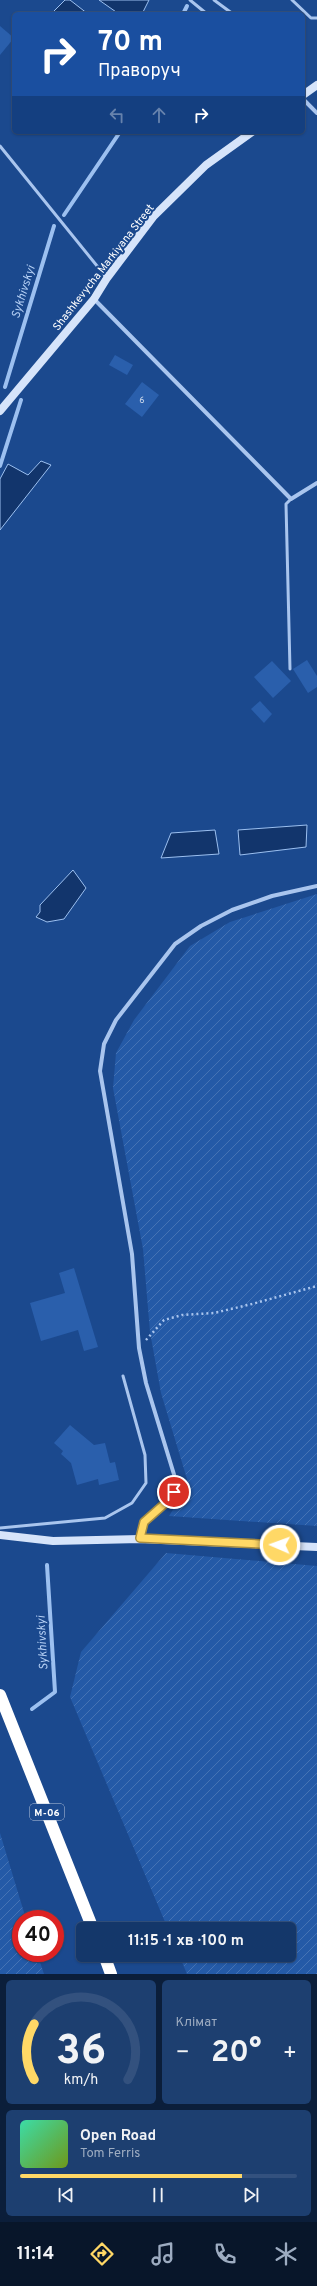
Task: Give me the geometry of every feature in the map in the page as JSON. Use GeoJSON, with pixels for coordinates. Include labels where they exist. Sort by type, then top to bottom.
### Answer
{"type":"FeatureCollection","features":[{"type":"Feature","properties":{"kind":"highway","name":"М-06"},"geometry":{"type":"LineString","coordinates":[[0,1694],[90,1922]]}},
{"type":"Feature","properties":{"kind":"highway"},"geometry":{"type":"LineString","coordinates":[[107,1962],[111,1974]]}},
{"type":"Feature","properties":{"kind":"street"},"geometry":{"type":"LineString","coordinates":[[305,93],[317,85]]}},
{"type":"Feature","properties":{"kind":"street"},"geometry":{"type":"LineString","coordinates":[[305,101],[317,113]]}},
{"type":"Feature","properties":{"kind":"street","name":"Shashkevycha Markiyana Street"},"geometry":{"type":"LineString","coordinates":[[0,411],[94,299],[107,278],[153,216],[206,165],[249,134]]}},
{"type":"Feature","properties":{"kind":"street"},"geometry":{"type":"LineString","coordinates":[[94,299],[291,499],[317,483]]}},
{"type":"Feature","properties":{"kind":"street"},"geometry":{"type":"LineString","coordinates":[[140,1538],[144,1522],[170,1499],[174,1492],[176,1482],[146,1383],[139,1348],[132,1254],[100,1071],[104,1044],[116,1020],[175,944],[201,926],[232,910],[272,896],[317,886]]}},
{"type":"Feature","properties":{"kind":"street"},"geometry":{"type":"LineString","coordinates":[[0,1535],[52,1541],[140,1538],[317,1547]]}},
{"type":"Feature","properties":{"kind":"lane"},"geometry":{"type":"LineString","coordinates":[[190,0],[205,12]]}},
{"type":"Feature","properties":{"kind":"lane"},"geometry":{"type":"LineString","coordinates":[[214,0],[230,12]]}},
{"type":"Feature","properties":{"kind":"lane"},"geometry":{"type":"LineString","coordinates":[[292,0],[305,12]]}},
{"type":"Feature","properties":{"kind":"lane"},"geometry":{"type":"LineString","coordinates":[[305,12],[311,18],[317,18]]}},
{"type":"Feature","properties":{"kind":"lane"},"geometry":{"type":"LineString","coordinates":[[0,146],[107,278]]}},
{"type":"Feature","properties":{"kind":"lane"},"geometry":{"type":"LineString","coordinates":[[290,669],[286,504],[291,499]]}},
{"type":"Feature","properties":{"kind":"lane"},"geometry":{"type":"LineString","coordinates":[[0,1528],[105,1518],[132,1503],[146,1483],[145,1455],[123,1376]]}},
{"type":"Feature","properties":{"kind":"path"},"geometry":{"type":"LineString","coordinates":[[139,1348],[164,1320],[182,1315],[214,1312],[252,1304],[317,1286]]}},
{"type":"Feature","properties":{"kind":"shaded area"},"geometry":{"type":"Polygon","coordinates":[[[65,0],[70,0],[85,12],[53,12],[65,0]]]}},
{"type":"Feature","properties":{"kind":"shaded area"},"geometry":{"type":"Polygon","coordinates":[[[99,0],[149,0],[143,12],[116,12],[99,0]]]}},
{"type":"Feature","properties":{"kind":"shaded area"},"geometry":{"type":"Polygon","coordinates":[[[41,461],[51,465],[0,530],[0,479],[8,464],[28,475],[41,461]]]}},
{"type":"Feature","properties":{"kind":"shaded area"},"geometry":{"type":"Polygon","coordinates":[[[307,825],[306,847],[240,855],[238,830],[307,825]]]}},
{"type":"Feature","properties":{"kind":"shaded area"},"geometry":{"type":"Polygon","coordinates":[[[215,830],[219,854],[161,858],[171,833],[215,830]]]}},
{"type":"Feature","properties":{"kind":"shaded area"},"geometry":{"type":"Polygon","coordinates":[[[73,870],[86,888],[64,919],[47,922],[36,917],[40,912],[40,905],[73,870]]]}},
{"type":"Feature","properties":{"kind":"shaded area"},"geometry":{"type":"Polygon","coordinates":[[[317,894],[317,1526],[169,1516],[181,1497],[187,1479],[161,1393],[150,1332],[143,1249],[113,1088],[116,1053],[134,1020],[190,946],[230,922],[317,894]]]}},
{"type":"Feature","properties":{"kind":"shaded area"},"geometry":{"type":"Polygon","coordinates":[[[166,1553],[317,1566],[317,1974],[187,1974],[182,1962],[296,1962],[296,1922],[165,1922],[70,1697],[81,1652],[166,1553]]]}},
{"type":"Feature","properties":{"kind":"shaded area"},"geometry":{"type":"Polygon","coordinates":[[[0,1833],[23,1910],[12,1910],[12,1962],[40,1962],[44,1974],[0,1974],[0,1833]]]}},
{"type":"Feature","properties":{"kind":"building"},"geometry":{"type":"Polygon","coordinates":[[[0,26],[12,36],[12,40],[0,55],[0,26]]]}},
{"type":"Feature","properties":{"kind":"building"},"geometry":{"type":"Polygon","coordinates":[[[115,355],[133,365],[127,375],[109,365],[115,355]]]}},
{"type":"Feature","properties":{"kind":"building"},"geometry":{"type":"Polygon","coordinates":[[[142,382],[159,395],[142,417],[125,404],[142,382]]]}},
{"type":"Feature","properties":{"kind":"building"},"geometry":{"type":"Polygon","coordinates":[[[307,660],[317,676],[317,687],[308,693],[293,669],[307,660]]]}},
{"type":"Feature","properties":{"kind":"building"},"geometry":{"type":"Polygon","coordinates":[[[272,661],[291,681],[273,698],[254,677],[272,661]]]}},
{"type":"Feature","properties":{"kind":"building"},"geometry":{"type":"Polygon","coordinates":[[[260,701],[272,714],[264,723],[251,709],[260,701]]]}},
{"type":"Feature","properties":{"kind":"building"},"geometry":{"type":"Polygon","coordinates":[[[74,1268],[98,1347],[84,1351],[78,1330],[41,1341],[30,1303],[65,1293],[59,1273],[74,1268]]]}},
{"type":"Feature","properties":{"kind":"building"},"geometry":{"type":"Polygon","coordinates":[[[70,1425],[94,1445],[105,1443],[110,1463],[115,1462],[119,1480],[99,1485],[98,1479],[77,1485],[71,1463],[61,1454],[63,1451],[54,1443],[70,1425]]]}},
{"type":"Feature","properties":{"kind":"waterway","name":"Sykhivskyi"},"geometry":{"type":"LineString","coordinates":[[184,12],[187,6]]}},
{"type":"Feature","properties":{"kind":"waterway","name":"Sykhivskyi"},"geometry":{"type":"LineString","coordinates":[[64,215],[119,134]]}},
{"type":"Feature","properties":{"kind":"waterway","name":"Sykhivskyi"},"geometry":{"type":"LineString","coordinates":[[5,387],[54,226]]}},
{"type":"Feature","properties":{"kind":"waterway","name":"Sykhivskyi"},"geometry":{"type":"LineString","coordinates":[[0,466],[21,400]]}},
{"type":"Feature","properties":{"kind":"waterway","name":"Sykhivskyi"},"geometry":{"type":"LineString","coordinates":[[32,1709],[55,1692],[47,1565]]}},
{"type":"Feature","properties":{"kind":"route"},"geometry":{"type":"LineString","coordinates":[[174,1492],[170,1499],[144,1522],[140,1538],[280,1545]]}}]}
